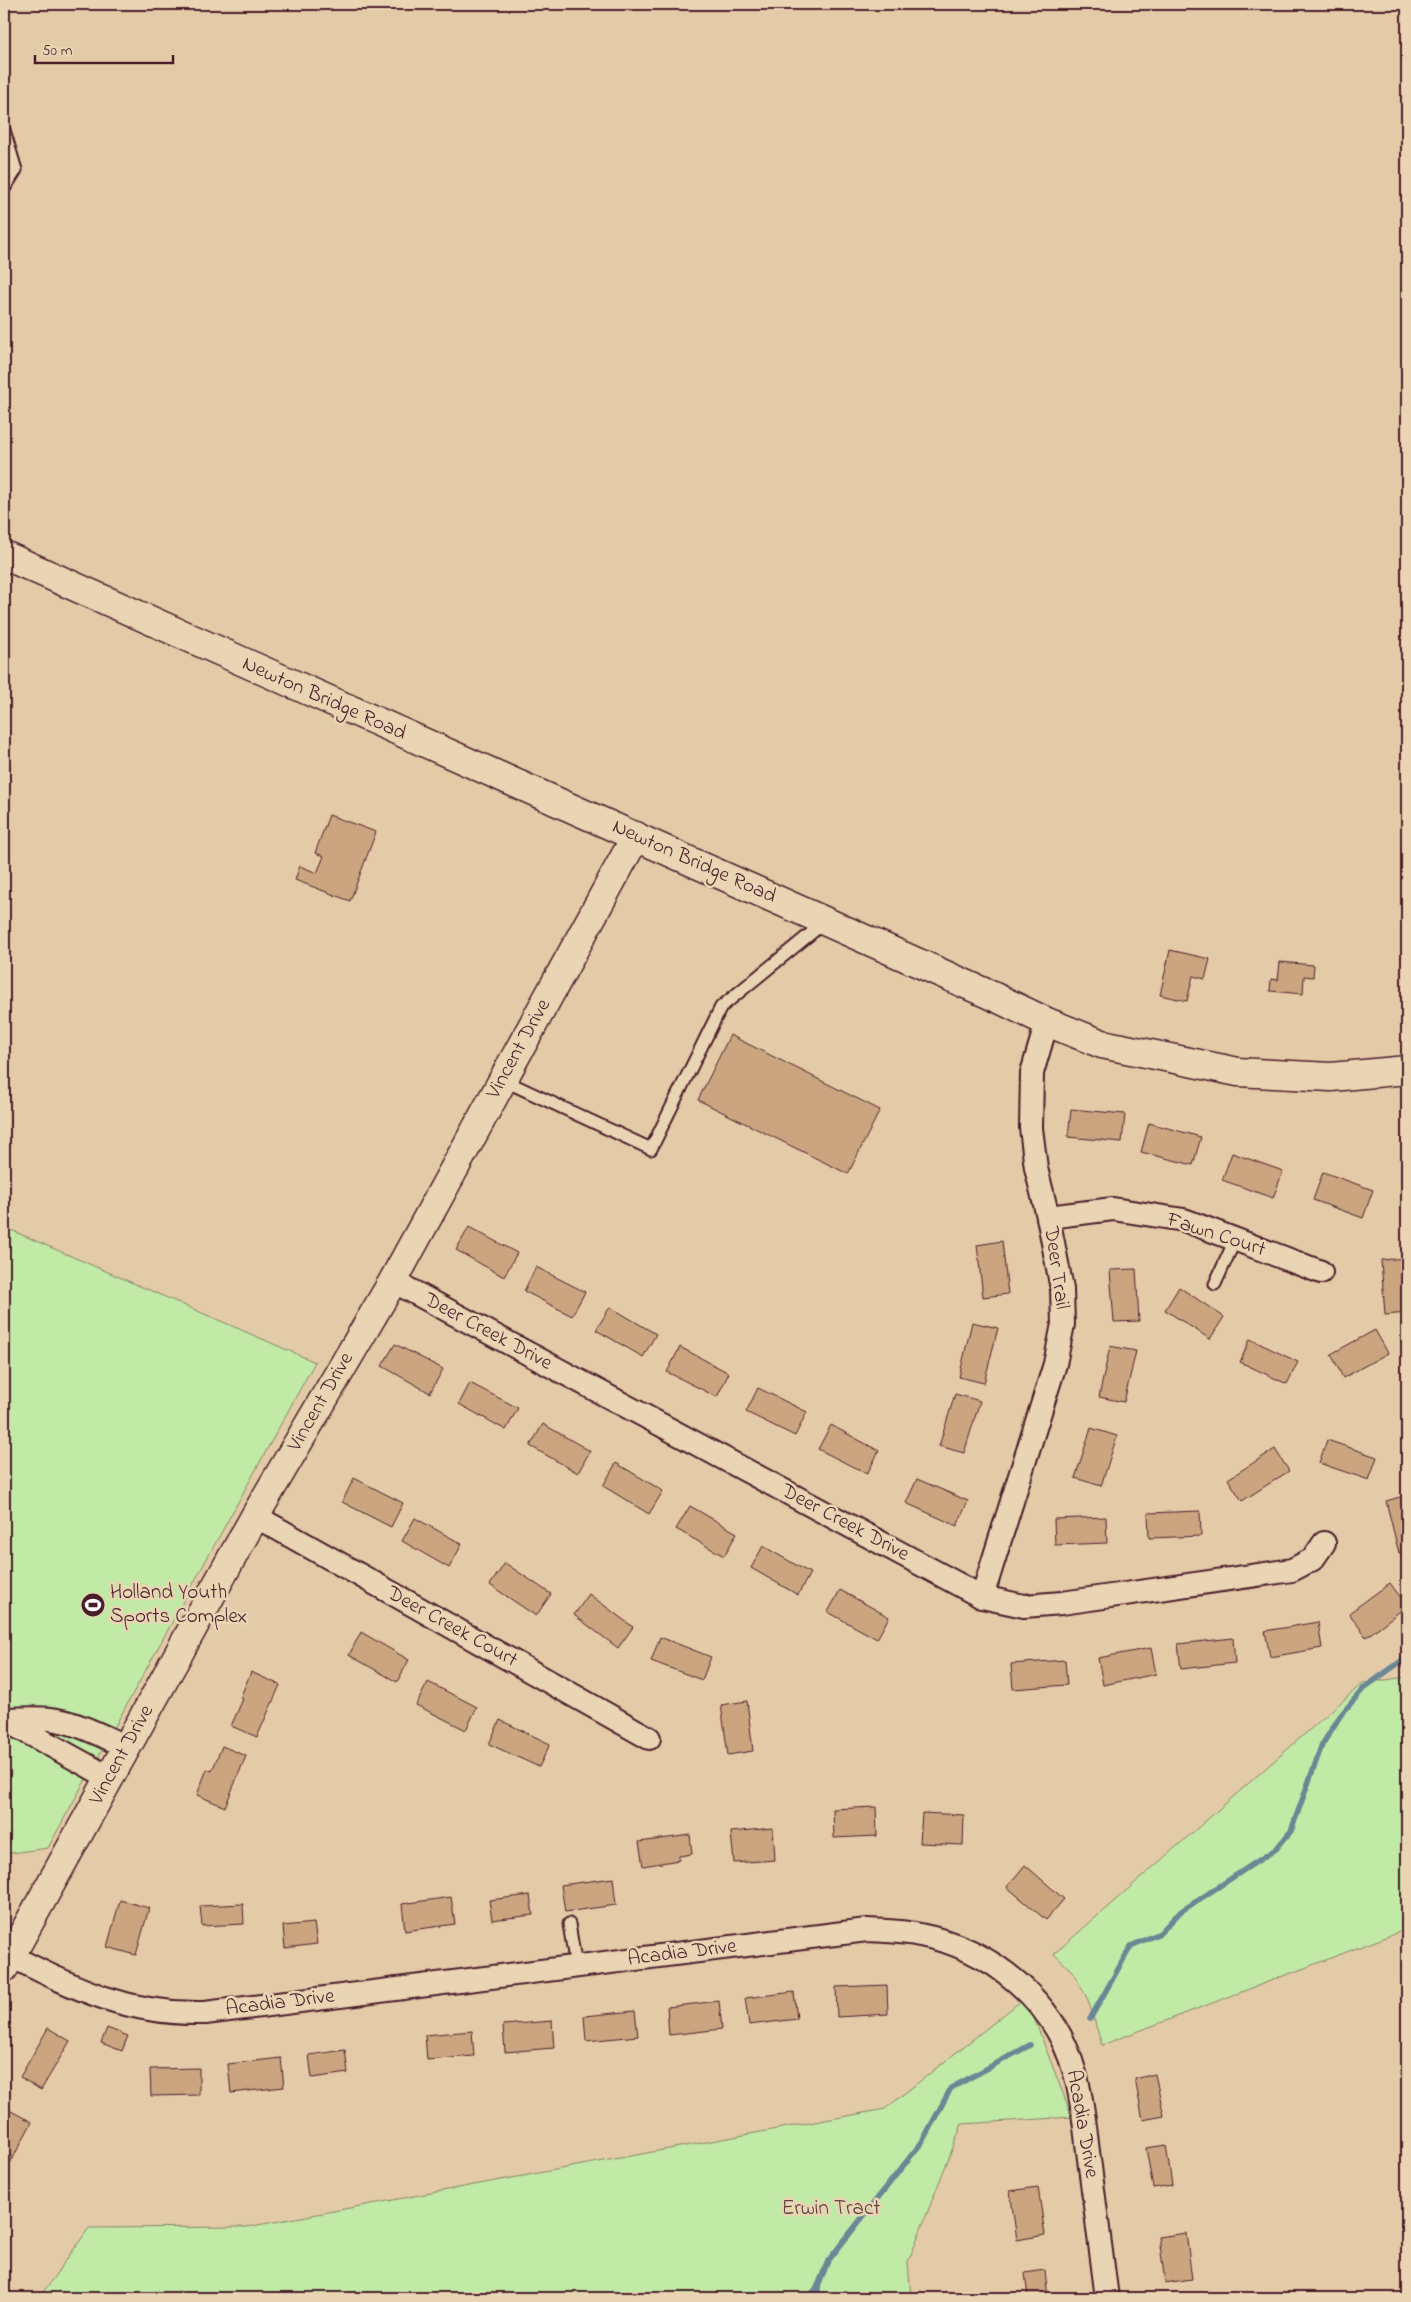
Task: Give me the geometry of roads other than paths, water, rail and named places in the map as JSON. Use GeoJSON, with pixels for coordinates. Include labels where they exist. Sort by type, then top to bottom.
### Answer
{"type":"FeatureCollection","features":[{"type":"Feature","properties":{"kind":"main road","name":"Newton Bridge Road"},"geometry":{"type":"LineString","coordinates":[[4,556],[369,720],[636,836],[1047,1022],[1102,1044],[1238,1072],[1331,1077],[1407,1070]]}},
{"type":"Feature","properties":{"kind":"main road","name":"Vincent Drive"},"geometry":{"type":"LineString","coordinates":[[7,1962],[255,1516],[392,1281],[636,836]]}},
{"type":"Feature","properties":{"kind":"street","name":"Deer Trail"},"geometry":{"type":"LineString","coordinates":[[982,1597],[1055,1364],[1063,1324],[1062,1289],[1036,1168],[1031,1128],[1032,1073],[1047,1022]]}},
{"type":"Feature","properties":{"kind":"street","name":"Fawn Court"},"geometry":{"type":"LineString","coordinates":[[1048,1217],[1113,1209],[1184,1220],[1321,1272]]}},
{"type":"Feature","properties":{"kind":"street","name":"Deer Creek Drive"},"geometry":{"type":"LineString","coordinates":[[392,1281],[982,1597],[1024,1606],[1062,1603],[1292,1570],[1313,1559],[1324,1543]]}},
{"type":"Feature","properties":{"kind":"street","name":"Deer Creek Court"},"geometry":{"type":"LineString","coordinates":[[255,1516],[650,1738]]}},
{"type":"Feature","properties":{"kind":"street"},"geometry":{"type":"LineString","coordinates":[[4,1721],[48,1718],[62,1720],[127,1747]]}},
{"type":"Feature","properties":{"kind":"street"},"geometry":{"type":"LineString","coordinates":[[4,1721],[110,1778]]}},
{"type":"Feature","properties":{"kind":"street","name":"Acadia Drive"},"geometry":{"type":"LineString","coordinates":[[7,1962],[127,2005],[178,2013],[205,2013],[867,1930],[920,1935],[973,1953],[992,1963],[1018,1982],[1040,2006],[1063,2042],[1074,2069],[1081,2102],[1107,2298]]}},
{"type":"Feature","properties":{"kind":"lane"},"geometry":{"type":"LineString","coordinates":[[4,130],[16,170],[4,189]]}},
{"type":"Feature","properties":{"kind":"lane"},"geometry":{"type":"LineString","coordinates":[[502,1080],[651,1150],[721,1007],[826,921]]}},
{"type":"Feature","properties":{"kind":"lane"},"geometry":{"type":"LineString","coordinates":[[1215,1284],[1235,1240]]}},
{"type":"Feature","properties":{"kind":"lane"},"geometry":{"type":"LineString","coordinates":[[569,1924],[576,1966]]}},
{"type":"Feature","properties":{"kind":"waterway"},"geometry":{"type":"LineString","coordinates":[[1090,2019],[1131,1946],[1160,1933],[1180,1912],[1276,1849],[1291,1831],[1322,1745],[1340,1716],[1364,1688],[1407,1657]]}},
{"type":"Feature","properties":{"kind":"waterway"},"geometry":{"type":"LineString","coordinates":[[809,2298],[818,2286],[828,2261],[922,2142],[951,2088],[1030,2045]]}},
{"type":"Feature","properties":{"kind":"waterway"},"geometry":{"type":"LineString","coordinates":[[818,2286],[818,2298]]}},
{"type":"Feature","properties":{"kind":"place","name":"Holland Youth Sports Complex"},"geometry":{"type":"Point","coordinates":[93,1605]}},
{"type":"Feature","properties":{"kind":"park label","name":"Erwin Tract"},"geometry":{"type":"Point","coordinates":[831,2209]}}]}
